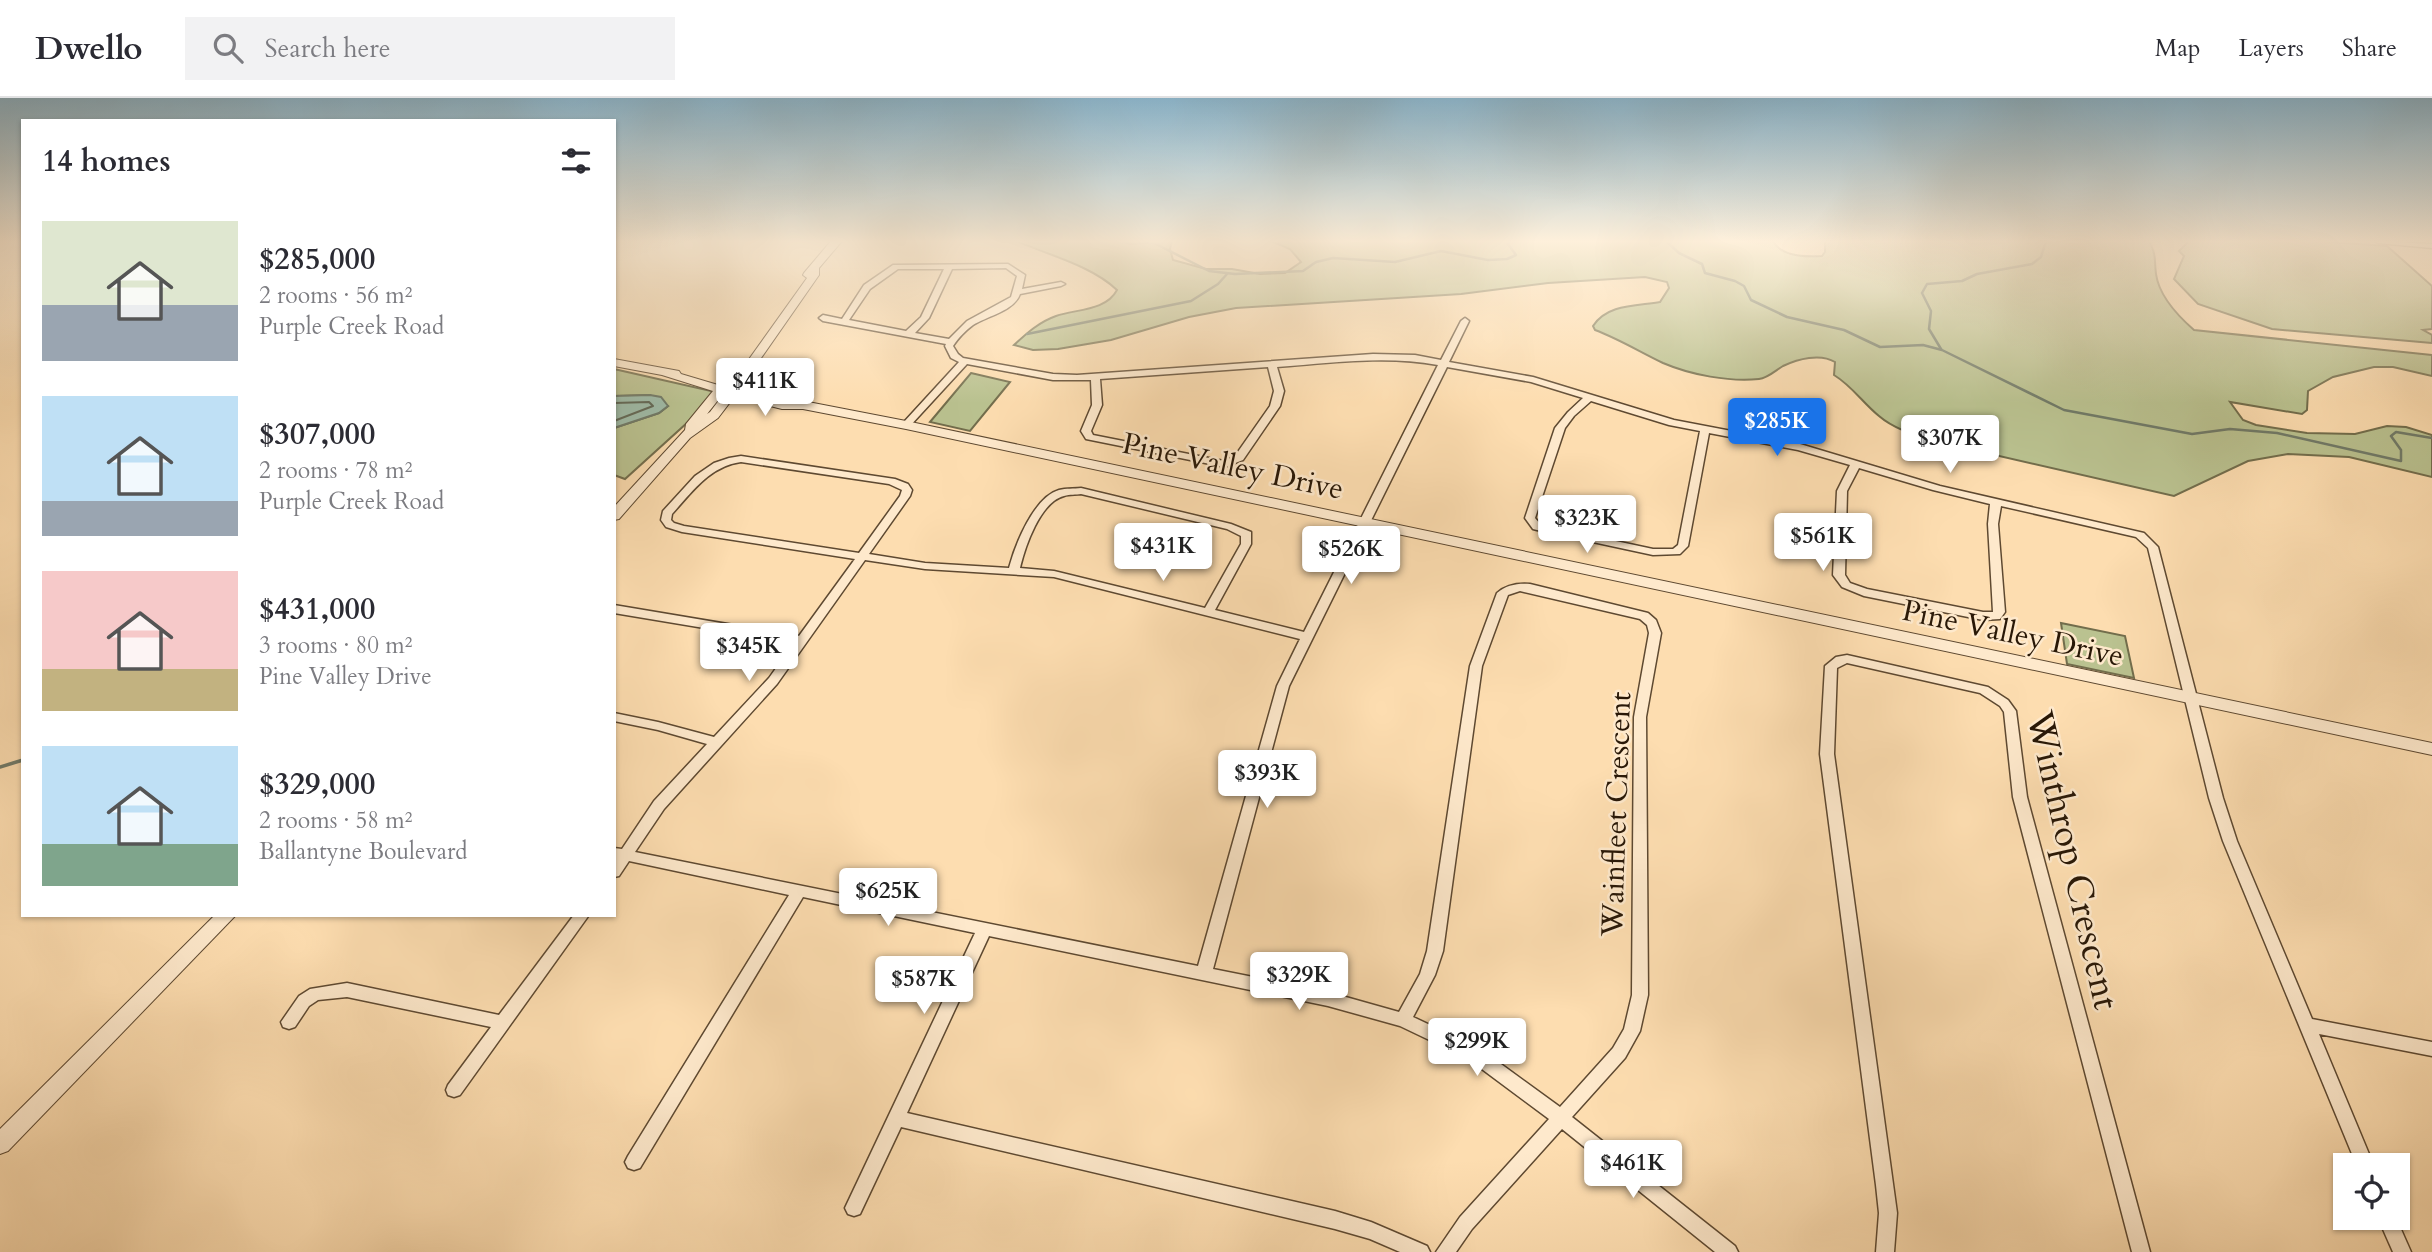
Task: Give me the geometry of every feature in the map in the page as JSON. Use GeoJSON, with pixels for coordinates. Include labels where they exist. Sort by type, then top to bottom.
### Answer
{"type":"FeatureCollection","features":[{"type":"Feature","properties":{"kind":"street"},"geometry":{"type":"LineString","coordinates":[[616,514],[687,435],[692,422],[728,388],[797,295]]}},
{"type":"Feature","properties":{"kind":"street"},"geometry":{"type":"LineString","coordinates":[[844,322],[862,295]]}},
{"type":"Feature","properties":{"kind":"street"},"geometry":{"type":"LineString","coordinates":[[908,334],[925,318],[936,295]]}},
{"type":"Feature","properties":{"kind":"street"},"geometry":{"type":"LineString","coordinates":[[950,342],[974,320],[1014,299],[1016,295]]}},
{"type":"Feature","properties":{"kind":"street"},"geometry":{"type":"LineString","coordinates":[[823,318],[950,342]]}},
{"type":"Feature","properties":{"kind":"street"},"geometry":{"type":"LineString","coordinates":[[1204,973],[1283,686],[1465,321]]}},
{"type":"Feature","properties":{"kind":"street"},"geometry":{"type":"LineString","coordinates":[[950,342],[954,356],[964,362],[1053,377],[1095,377],[1380,356],[1443,363],[1533,380],[1662,420],[1800,447],[1855,465],[1996,501],[2125,529],[2148,540],[2153,547],[2216,798],[2230,841],[2361,1153]]}},
{"type":"Feature","properties":{"kind":"street","name":"Pine Valley Drive"},"geometry":{"type":"LineString","coordinates":[[616,362],[728,388],[782,405],[803,404],[906,425],[2432,749]]}},
{"type":"Feature","properties":{"kind":"street"},"geometry":{"type":"LineString","coordinates":[[906,425],[964,362]]}},
{"type":"Feature","properties":{"kind":"street"},"geometry":{"type":"LineString","coordinates":[[1095,377],[1097,405],[1086,431],[1090,437],[1225,464],[1240,458],[1275,405],[1279,391],[1272,364]]}},
{"type":"Feature","properties":{"kind":"street"},"geometry":{"type":"LineString","coordinates":[[1590,397],[1567,419],[1558,433],[1530,518],[1538,527],[1653,552],[1676,552],[1683,546],[1705,430]]}},
{"type":"Feature","properties":{"kind":"street"},"geometry":{"type":"LineString","coordinates":[[1307,637],[1063,576],[925,566],[862,556],[675,528],[667,520],[667,513],[707,471],[720,462],[731,460],[891,481],[904,486],[905,496],[862,556],[802,640],[773,681],[659,805],[620,854],[1341,1002],[1403,1020],[1473,1054],[1561,1118],[1729,1252]]}},
{"type":"Feature","properties":{"kind":"street"},"geometry":{"type":"LineString","coordinates":[[1855,465],[1842,491],[1839,575],[1846,585],[1864,592],[1983,616],[1996,616],[1999,612],[1993,524],[1996,501]]}},
{"type":"Feature","properties":{"kind":"street"},"geometry":{"type":"LineString","coordinates":[[1013,572],[1019,545],[1030,524],[1059,493],[1081,491],[1231,527],[1247,534],[1246,544],[1209,611]]}},
{"type":"Feature","properties":{"kind":"street","name":"Wainfleet Crescent"},"geometry":{"type":"LineString","coordinates":[[1403,1020],[1427,975],[1435,951],[1476,666],[1503,593],[1510,589],[1530,588],[1644,616],[1652,623],[1656,633],[1640,717],[1639,1007],[1632,1031],[1619,1054],[1561,1118]]}},
{"type":"Feature","properties":{"kind":"street"},"geometry":{"type":"LineString","coordinates":[[616,609],[802,640]]}},
{"type":"Feature","properties":{"kind":"street","name":"Winthrop Crescent"},"geometry":{"type":"LineString","coordinates":[[1885,1252],[1888,1213],[1885,1185],[1826,743],[1831,666],[1847,659],[1984,690],[2004,703],[2010,711],[2020,797],[2141,1252]]}},
{"type":"Feature","properties":{"kind":"street"},"geometry":{"type":"LineString","coordinates":[[616,717],[718,743]]}},
{"type":"Feature","properties":{"kind":"street"},"geometry":{"type":"LineString","coordinates":[[634,1162],[799,891]]}},
{"type":"Feature","properties":{"kind":"street"},"geometry":{"type":"LineString","coordinates":[[0,1144],[225,917]]}},
{"type":"Feature","properties":{"kind":"street"},"geometry":{"type":"LineString","coordinates":[[454,1090],[581,917]]}},
{"type":"Feature","properties":{"kind":"street"},"geometry":{"type":"LineString","coordinates":[[854,1208],[984,930]]}},
{"type":"Feature","properties":{"kind":"street"},"geometry":{"type":"LineString","coordinates":[[289,1021],[304,1001],[315,994],[347,990],[503,1023]]}},
{"type":"Feature","properties":{"kind":"street"},"geometry":{"type":"LineString","coordinates":[[2308,1026],[2432,1049]]}},
{"type":"Feature","properties":{"kind":"street"},"geometry":{"type":"LineString","coordinates":[[897,1118],[1335,1220],[1371,1231],[1420,1252]]}},
{"type":"Feature","properties":{"kind":"street"},"geometry":{"type":"LineString","coordinates":[[1445,1252],[1465,1223],[1561,1118]]}},
{"type":"Feature","properties":{"kind":"street"},"geometry":{"type":"LineString","coordinates":[[2393,1230],[2402,1252]]}},
{"type":"Feature","properties":{"kind":"green space"},"geometry":{"type":"Polygon","coordinates":[[[1114,295],[1447,295],[1236,308],[1189,317],[1111,340],[1058,349],[1033,350],[1014,345],[1044,321],[1098,306],[1114,295]]]}},
{"type":"Feature","properties":{"kind":"green space"},"geometry":{"type":"Polygon","coordinates":[[[1665,295],[2163,295],[2194,330],[2432,355],[2432,376],[2393,367],[2374,367],[2333,377],[2308,391],[2307,410],[2302,414],[2230,402],[2243,420],[2256,425],[2307,433],[2355,434],[2387,426],[2406,427],[2432,435],[2432,477],[2349,457],[2288,454],[2248,461],[2174,496],[1912,434],[1879,416],[1834,375],[1835,362],[1829,359],[1816,357],[1795,361],[1759,379],[1723,378],[1698,374],[1663,363],[1595,330],[1593,326],[1614,310],[1660,302],[1665,295]]]}},
{"type":"Feature","properties":{"kind":"green space"},"geometry":{"type":"Polygon","coordinates":[[[2189,295],[2432,295],[2432,329],[2423,330],[2432,335],[2432,343],[2272,329],[2198,304],[2189,295]]]}},
{"type":"Feature","properties":{"kind":"green space"},"geometry":{"type":"Polygon","coordinates":[[[616,369],[720,393],[625,479],[616,476],[616,427],[659,413],[668,406],[650,395],[616,396],[616,369]]]}},
{"type":"Feature","properties":{"kind":"green space"},"geometry":{"type":"Polygon","coordinates":[[[971,373],[1010,382],[970,431],[930,422],[971,373]]]}},
{"type":"Feature","properties":{"kind":"green space"},"geometry":{"type":"Polygon","coordinates":[[[2061,623],[2125,636],[2134,678],[2067,664],[2061,623]]]}},
{"type":"Feature","properties":{"kind":"water"},"geometry":{"type":"Polygon","coordinates":[[[616,396],[661,397],[668,406],[659,413],[616,427],[616,396]]]}},
{"type":"Feature","properties":{"kind":"waterway"},"geometry":{"type":"LineString","coordinates":[[1027,334],[1191,301],[1201,295]]}},
{"type":"Feature","properties":{"kind":"waterway"},"geometry":{"type":"LineString","coordinates":[[1748,295],[1751,300],[1787,317],[1844,330],[1880,347],[1923,345],[1942,350],[2064,410],[2192,434],[2230,429],[2277,433],[2401,461],[2401,450],[2391,436],[2396,432],[2432,438]]}},
{"type":"Feature","properties":{"kind":"waterway"},"geometry":{"type":"LineString","coordinates":[[1923,295],[1931,311],[1929,329],[1941,349]]}},
{"type":"Feature","properties":{"kind":"waterway"},"geometry":{"type":"LineString","coordinates":[[0,767],[21,761]]}}]}
